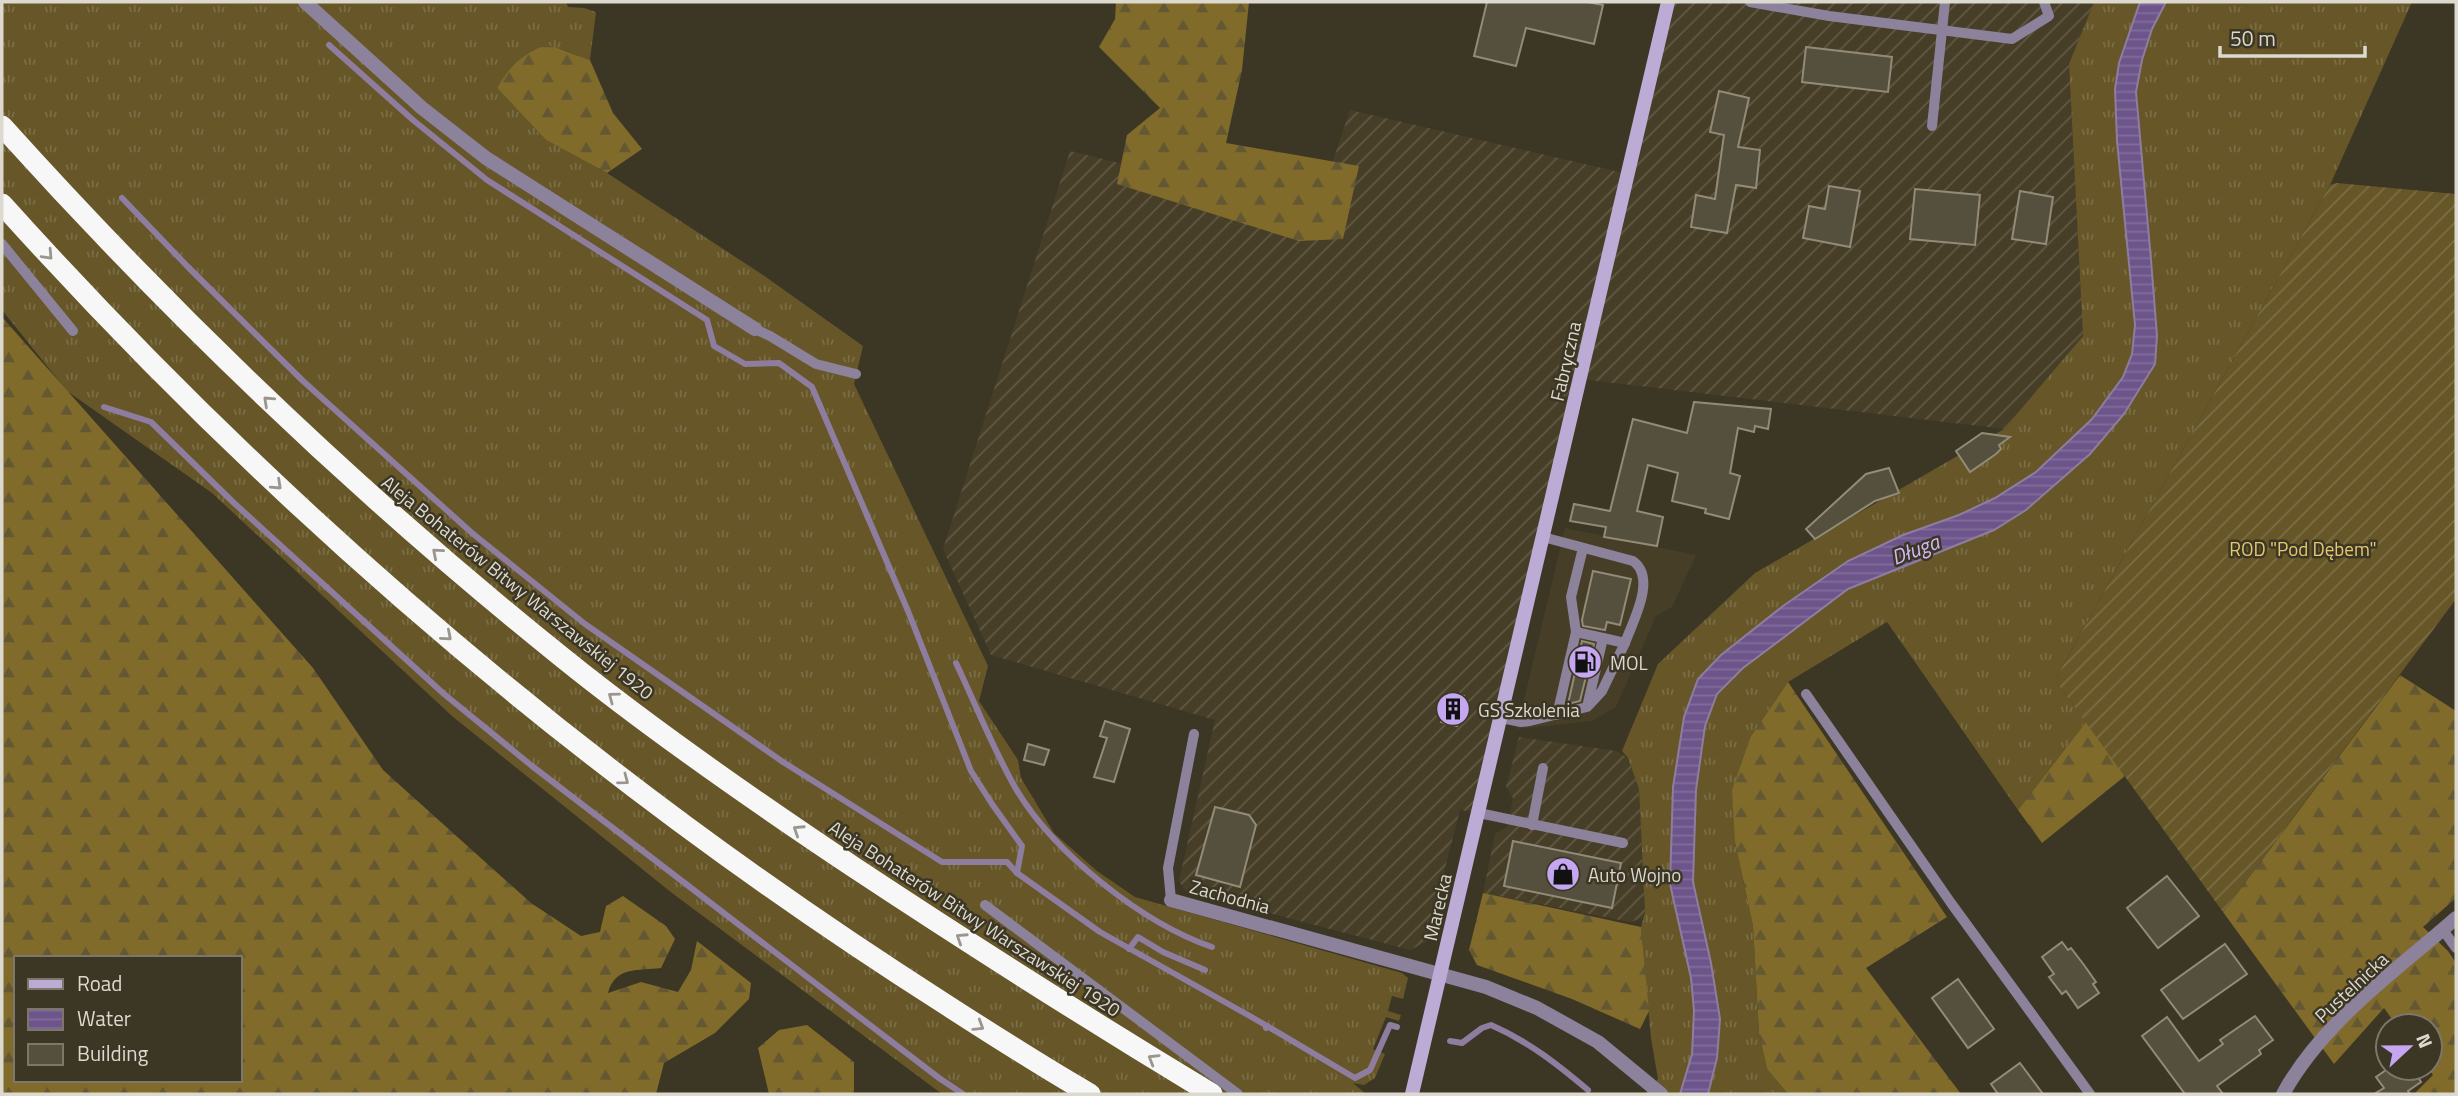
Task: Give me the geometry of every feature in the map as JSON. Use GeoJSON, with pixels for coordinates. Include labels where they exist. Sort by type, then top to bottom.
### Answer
{"type":"FeatureCollection","features":[{"type":"Feature","properties":{"kind":"highway","name":"Aleja Bohaterów Bitwy Warszawskiej 1920"},"geometry":{"type":"LineString","coordinates":[[2,126],[136,271],[253,387],[398,520],[564,659],[783,820],[1080,1014],[1212,1094]]}},
{"type":"Feature","properties":{"kind":"highway"},"geometry":{"type":"LineString","coordinates":[[2,204],[123,336],[219,431],[322,528],[546,721],[734,863],[847,941],[1090,1094]]}},
{"type":"Feature","properties":{"kind":"street"},"geometry":{"type":"LineString","coordinates":[[305,2],[422,108],[486,158],[755,329]]}},
{"type":"Feature","properties":{"kind":"street","name":"Fabryczna"},"geometry":{"type":"LineString","coordinates":[[1500,723],[1668,2]]}},
{"type":"Feature","properties":{"kind":"street","name":"Marecka"},"geometry":{"type":"LineString","coordinates":[[1412,1094],[1500,723]]}},
{"type":"Feature","properties":{"kind":"street","name":"Zachodnia"},"geometry":{"type":"LineString","coordinates":[[1171,900],[1486,987],[1537,1008],[1598,1042],[1657,1090]]}},
{"type":"Feature","properties":{"kind":"street","name":"Pustelnicka"},"geometry":{"type":"LineString","coordinates":[[2283,1094],[2311,1051],[2344,1016],[2456,918]]}},
{"type":"Feature","properties":{"kind":"lane"},"geometry":{"type":"LineString","coordinates":[[1750,2],[1829,16],[2012,39],[2049,16],[2044,2]]}},
{"type":"Feature","properties":{"kind":"lane"},"geometry":{"type":"LineString","coordinates":[[1932,126],[1945,2]]}},
{"type":"Feature","properties":{"kind":"lane"},"geometry":{"type":"LineString","coordinates":[[2,244],[72,331]]}},
{"type":"Feature","properties":{"kind":"lane"},"geometry":{"type":"LineString","coordinates":[[755,329],[816,364],[856,374]]}},
{"type":"Feature","properties":{"kind":"lane"},"geometry":{"type":"LineString","coordinates":[[1500,723],[1521,722],[1587,707],[1602,691],[1625,643],[1641,598],[1643,575],[1641,567],[1633,561],[1544,537]]}},
{"type":"Feature","properties":{"kind":"lane"},"geometry":{"type":"LineString","coordinates":[[1557,715],[1576,632],[1571,597],[1583,548]]}},
{"type":"Feature","properties":{"kind":"lane"},"geometry":{"type":"LineString","coordinates":[[1576,632],[1625,643]]}},
{"type":"Feature","properties":{"kind":"lane"},"geometry":{"type":"LineString","coordinates":[[1587,707],[1603,638]]}},
{"type":"Feature","properties":{"kind":"lane"},"geometry":{"type":"LineString","coordinates":[[1806,694],[1951,903],[2090,1094]]}},
{"type":"Feature","properties":{"kind":"lane","name":"Zachodnia"},"geometry":{"type":"LineString","coordinates":[[1171,900],[1168,868],[1194,734]]}},
{"type":"Feature","properties":{"kind":"lane"},"geometry":{"type":"LineString","coordinates":[[1532,825],[1544,768]]}},
{"type":"Feature","properties":{"kind":"lane"},"geometry":{"type":"LineString","coordinates":[[1479,813],[1623,843]]}},
{"type":"Feature","properties":{"kind":"lane"},"geometry":{"type":"LineString","coordinates":[[985,905],[1238,1094]]}},
{"type":"Feature","properties":{"kind":"lane"},"geometry":{"type":"LineString","coordinates":[[2443,930],[2456,947]]}},
{"type":"Feature","properties":{"kind":"shaded area"},"geometry":{"type":"Polygon","coordinates":[[[1668,2],[2094,2],[2069,64],[2083,336],[2004,429],[1580,379],[1479,813],[1460,810],[1426,942],[1410,950],[1185,891],[1179,881],[1215,720],[991,655],[943,549],[1070,151],[1316,211],[1350,110],[1628,174],[1668,2]]]}},
{"type":"Feature","properties":{"kind":"shaded area"},"geometry":{"type":"Polygon","coordinates":[[[1565,528],[1696,555],[1672,607],[1656,616],[1616,707],[1592,721],[1517,729],[1565,528]]]}},
{"type":"Feature","properties":{"kind":"shaded area"},"geometry":{"type":"Polygon","coordinates":[[[1519,737],[1616,751],[1628,758],[1639,789],[1645,913],[1643,918],[1630,922],[1483,893],[1495,834],[1507,827],[1513,798],[1506,787],[1519,737]]]}},
{"type":"Feature","properties":{"kind":"green space"},"geometry":{"type":"Polygon","coordinates":[[[2,2],[566,2],[568,7],[596,12],[590,60],[559,49],[541,48],[523,57],[497,88],[546,140],[607,173],[763,275],[863,346],[854,384],[988,666],[979,701],[1018,760],[1021,778],[1054,833],[1097,871],[1135,897],[1402,973],[1408,978],[1403,999],[1392,996],[1388,1011],[1401,1015],[1399,1021],[1386,1017],[1373,1049],[1385,1054],[1375,1078],[1364,1085],[1353,1083],[1366,1094],[942,1094],[672,893],[452,716],[212,493],[67,391],[2,310],[2,2]]]}},
{"type":"Feature","properties":{"kind":"green space"},"geometry":{"type":"Polygon","coordinates":[[[1116,2],[1249,2],[1242,70],[1226,143],[1359,166],[1343,239],[1299,241],[1117,184],[1127,135],[1160,108],[1099,47],[1115,19],[1116,2]]]}},
{"type":"Feature","properties":{"kind":"green space"},"geometry":{"type":"Polygon","coordinates":[[[2094,2],[2412,2],[2330,185],[2055,680],[2086,722],[2018,810],[1887,622],[1788,682],[1751,736],[1735,842],[1753,926],[1759,1033],[1767,1069],[1788,1094],[1645,1094],[1658,1079],[1651,1038],[1641,927],[1645,912],[1639,789],[1628,758],[1622,751],[1658,664],[1755,573],[2004,429],[2083,336],[2069,64],[2094,2]]]}},
{"type":"Feature","properties":{"kind":"green space"},"geometry":{"type":"Polygon","coordinates":[[[549,45],[590,60],[613,113],[642,149],[607,173],[546,140],[497,88],[518,60],[549,45]]]}},
{"type":"Feature","properties":{"kind":"green space","name":"ROD \"Pod Dębem\""},"geometry":{"type":"Polygon","coordinates":[[[2337,183],[2456,194],[2456,599],[2223,912],[2055,680],[2330,185],[2337,183]]]}},
{"type":"Feature","properties":{"kind":"green space"},"geometry":{"type":"Polygon","coordinates":[[[2,317],[313,668],[383,770],[531,903],[581,936],[600,932],[606,906],[623,896],[666,926],[675,939],[661,968],[622,974],[611,984],[608,993],[641,982],[678,992],[691,970],[697,941],[751,983],[749,999],[715,1033],[664,1063],[656,1094],[2,1094],[2,317]]]}},
{"type":"Feature","properties":{"kind":"green space"},"geometry":{"type":"Polygon","coordinates":[[[2400,675],[2456,711],[2456,898],[2423,927],[2448,951],[2456,963],[2456,1094],[2414,1094],[2426,1082],[2444,1082],[2444,1012],[2387,1012],[2384,1008],[2380,1012],[2374,1012],[2374,1019],[2334,1064],[2223,912],[2400,675]]]}},
{"type":"Feature","properties":{"kind":"green space"},"geometry":{"type":"Polygon","coordinates":[[[1788,682],[1947,917],[1866,968],[1961,1094],[1788,1094],[1767,1069],[1759,1033],[1753,926],[1735,842],[1732,790],[1751,736],[1788,682]]]}},
{"type":"Feature","properties":{"kind":"green space"},"geometry":{"type":"Polygon","coordinates":[[[2086,722],[2125,776],[2042,843],[2018,810],[2086,722]]]}},
{"type":"Feature","properties":{"kind":"green space"},"geometry":{"type":"Polygon","coordinates":[[[1483,893],[1641,927],[1649,1011],[1640,1029],[1572,999],[1477,965],[1469,950],[1483,893]]]}},
{"type":"Feature","properties":{"kind":"green space"},"geometry":{"type":"Polygon","coordinates":[[[807,1025],[854,1062],[854,1094],[769,1094],[758,1048],[779,1030],[807,1025]]]}},
{"type":"Feature","properties":{"kind":"water","name":"Długa"},"geometry":{"type":"Polygon","coordinates":[[[2140,2],[2166,2],[2152,29],[2136,92],[2157,336],[2155,364],[2124,414],[2090,454],[2026,510],[1994,530],[1848,589],[1743,668],[1717,694],[1705,726],[1696,790],[1693,882],[1720,1019],[1717,1058],[1708,1094],[1680,1094],[1692,1054],[1694,1011],[1691,978],[1670,884],[1673,787],[1684,717],[1698,679],[1721,655],[1783,606],[1848,561],[1903,535],[1959,515],[1995,498],[2036,472],[2092,419],[2123,377],[2132,354],[2135,325],[2117,141],[2115,89],[2119,63],[2140,2]]]}},
{"type":"Feature","properties":{"kind":"building"},"geometry":{"type":"Polygon","coordinates":[[[1487,2],[1587,2],[1603,5],[1594,44],[1526,28],[1516,66],[1474,56],[1487,2]]]}},
{"type":"Feature","properties":{"kind":"building"},"geometry":{"type":"Polygon","coordinates":[[[1806,47],[1892,57],[1888,92],[1802,82],[1806,47]]]}},
{"type":"Feature","properties":{"kind":"building"},"geometry":{"type":"Polygon","coordinates":[[[1719,91],[1749,98],[1738,147],[1760,150],[1756,188],[1736,185],[1727,233],[1691,227],[1696,195],[1715,199],[1724,135],[1710,132],[1719,91]]]}},
{"type":"Feature","properties":{"kind":"building"},"geometry":{"type":"Polygon","coordinates":[[[1829,186],[1860,191],[1850,247],[1803,238],[1809,206],[1825,209],[1829,186]]]}},
{"type":"Feature","properties":{"kind":"building"},"geometry":{"type":"Polygon","coordinates":[[[1915,189],[1980,195],[1975,245],[1910,239],[1915,189]]]}},
{"type":"Feature","properties":{"kind":"building"},"geometry":{"type":"Polygon","coordinates":[[[2020,191],[2053,197],[2046,244],[2012,239],[2020,191]]]}},
{"type":"Feature","properties":{"kind":"building"},"geometry":{"type":"Polygon","coordinates":[[[1694,402],[1771,409],[1768,429],[1755,426],[1754,432],[1738,428],[1730,473],[1740,476],[1729,519],[1705,513],[1706,509],[1672,501],[1678,473],[1648,465],[1637,511],[1663,517],[1657,546],[1604,537],[1606,527],[1570,521],[1574,504],[1610,511],[1633,419],[1687,433],[1694,402]]]}},
{"type":"Feature","properties":{"kind":"building"},"geometry":{"type":"Polygon","coordinates":[[[1982,433],[2010,437],[1999,445],[2001,449],[1996,454],[1970,472],[1956,451],[1982,433]]]}},
{"type":"Feature","properties":{"kind":"building"},"geometry":{"type":"Polygon","coordinates":[[[1889,468],[1899,493],[1875,501],[1815,539],[1806,529],[1866,474],[1889,468]]]}},
{"type":"Feature","properties":{"kind":"building"},"geometry":{"type":"Polygon","coordinates":[[[1593,571],[1631,579],[1620,625],[1607,622],[1605,630],[1583,626],[1593,571]]]}},
{"type":"Feature","properties":{"kind":"building"},"geometry":{"type":"Polygon","coordinates":[[[1582,641],[1594,644],[1580,701],[1568,704],[1582,641]]]}},
{"type":"Feature","properties":{"kind":"building","name":"GS Szkolenia"},"geometry":{"type":"Polygon","coordinates":[[[1449,693],[1464,696],[1457,726],[1441,722],[1449,693]]]}},
{"type":"Feature","properties":{"kind":"building"},"geometry":{"type":"Polygon","coordinates":[[[1105,721],[1130,729],[1114,782],[1094,777],[1107,738],[1100,736],[1105,721]]]}},
{"type":"Feature","properties":{"kind":"building"},"geometry":{"type":"Polygon","coordinates":[[[1028,744],[1049,750],[1044,765],[1024,760],[1028,744]]]}},
{"type":"Feature","properties":{"kind":"building"},"geometry":{"type":"Polygon","coordinates":[[[1215,807],[1249,815],[1256,825],[1240,887],[1196,875],[1215,807]]]}},
{"type":"Feature","properties":{"kind":"building","name":"Auto Wojno"},"geometry":{"type":"Polygon","coordinates":[[[1513,841],[1621,863],[1612,908],[1504,886],[1513,841]]]}},
{"type":"Feature","properties":{"kind":"building"},"geometry":{"type":"Polygon","coordinates":[[[2167,876],[2199,916],[2158,948],[2127,908],[2167,876]]]}},
{"type":"Feature","properties":{"kind":"building"},"geometry":{"type":"Polygon","coordinates":[[[2062,942],[2068,950],[2071,948],[2084,965],[2096,982],[2093,984],[2099,993],[2078,1008],[2066,991],[2062,994],[2049,977],[2054,974],[2042,957],[2062,942]]]}},
{"type":"Feature","properties":{"kind":"building"},"geometry":{"type":"Polygon","coordinates":[[[2225,944],[2247,974],[2183,1019],[2161,990],[2225,944]]]}},
{"type":"Feature","properties":{"kind":"building"},"geometry":{"type":"Polygon","coordinates":[[[1958,979],[1994,1029],[1968,1048],[1932,998],[1958,979]]]}},
{"type":"Feature","properties":{"kind":"building"},"geometry":{"type":"Polygon","coordinates":[[[2255,1016],[2273,1040],[2259,1050],[2261,1054],[2217,1086],[2223,1094],[2185,1094],[2142,1036],[2167,1017],[2199,1061],[2223,1044],[2220,1040],[2255,1016]]]}},
{"type":"Feature","properties":{"kind":"building"},"geometry":{"type":"Polygon","coordinates":[[[2020,1063],[2043,1094],[1998,1094],[1991,1084],[2020,1063]]]}},
{"type":"Feature","properties":{"kind":"building"},"geometry":{"type":"Polygon","coordinates":[[[2380,1082],[2421,1082],[2408,1091],[2410,1094],[2374,1094],[2384,1088],[2380,1082]]]}},
{"type":"Feature","properties":{"kind":"waterway"},"geometry":{"type":"LineString","coordinates":[[329,45],[413,120],[487,180],[707,320],[714,346],[745,364],[779,363],[812,387],[908,611],[971,771],[1022,846],[1017,873],[1100,932],[1248,1015],[1267,1026],[1266,1028]]}},
{"type":"Feature","properties":{"kind":"waterway"},"geometry":{"type":"LineString","coordinates":[[122,198],[303,381],[472,533],[585,624],[783,762],[942,862],[1007,862],[1017,873]]}},
{"type":"Feature","properties":{"kind":"waterway"},"geometry":{"type":"LineString","coordinates":[[104,407],[151,422],[234,503],[444,694],[532,766],[963,1094]]}},
{"type":"Feature","properties":{"kind":"waterway"},"geometry":{"type":"LineString","coordinates":[[956,663],[1016,789],[1053,837],[1076,861],[1129,903],[1185,936],[1212,947]]}},
{"type":"Feature","properties":{"kind":"waterway"},"geometry":{"type":"LineString","coordinates":[[1129,949],[1138,937],[1163,952],[1205,970]]}},
{"type":"Feature","properties":{"kind":"waterway"},"geometry":{"type":"LineString","coordinates":[[1267,1026],[1355,1078],[1370,1070],[1390,1025],[1397,1027]]}},
{"type":"Feature","properties":{"kind":"waterway"},"geometry":{"type":"LineString","coordinates":[[1450,1041],[1462,1043],[1482,1028],[1491,1025],[1542,1054],[1588,1090]]}},
{"type":"Feature","properties":{"kind":"place","name":"MOL"},"geometry":{"type":"Point","coordinates":[1585,662]}},
{"type":"Feature","properties":{"kind":"place","name":"GS Szkolenia"},"geometry":{"type":"Point","coordinates":[1453,709]}},
{"type":"Feature","properties":{"kind":"place","name":"Auto Wojno"},"geometry":{"type":"Point","coordinates":[1563,874]}}]}
